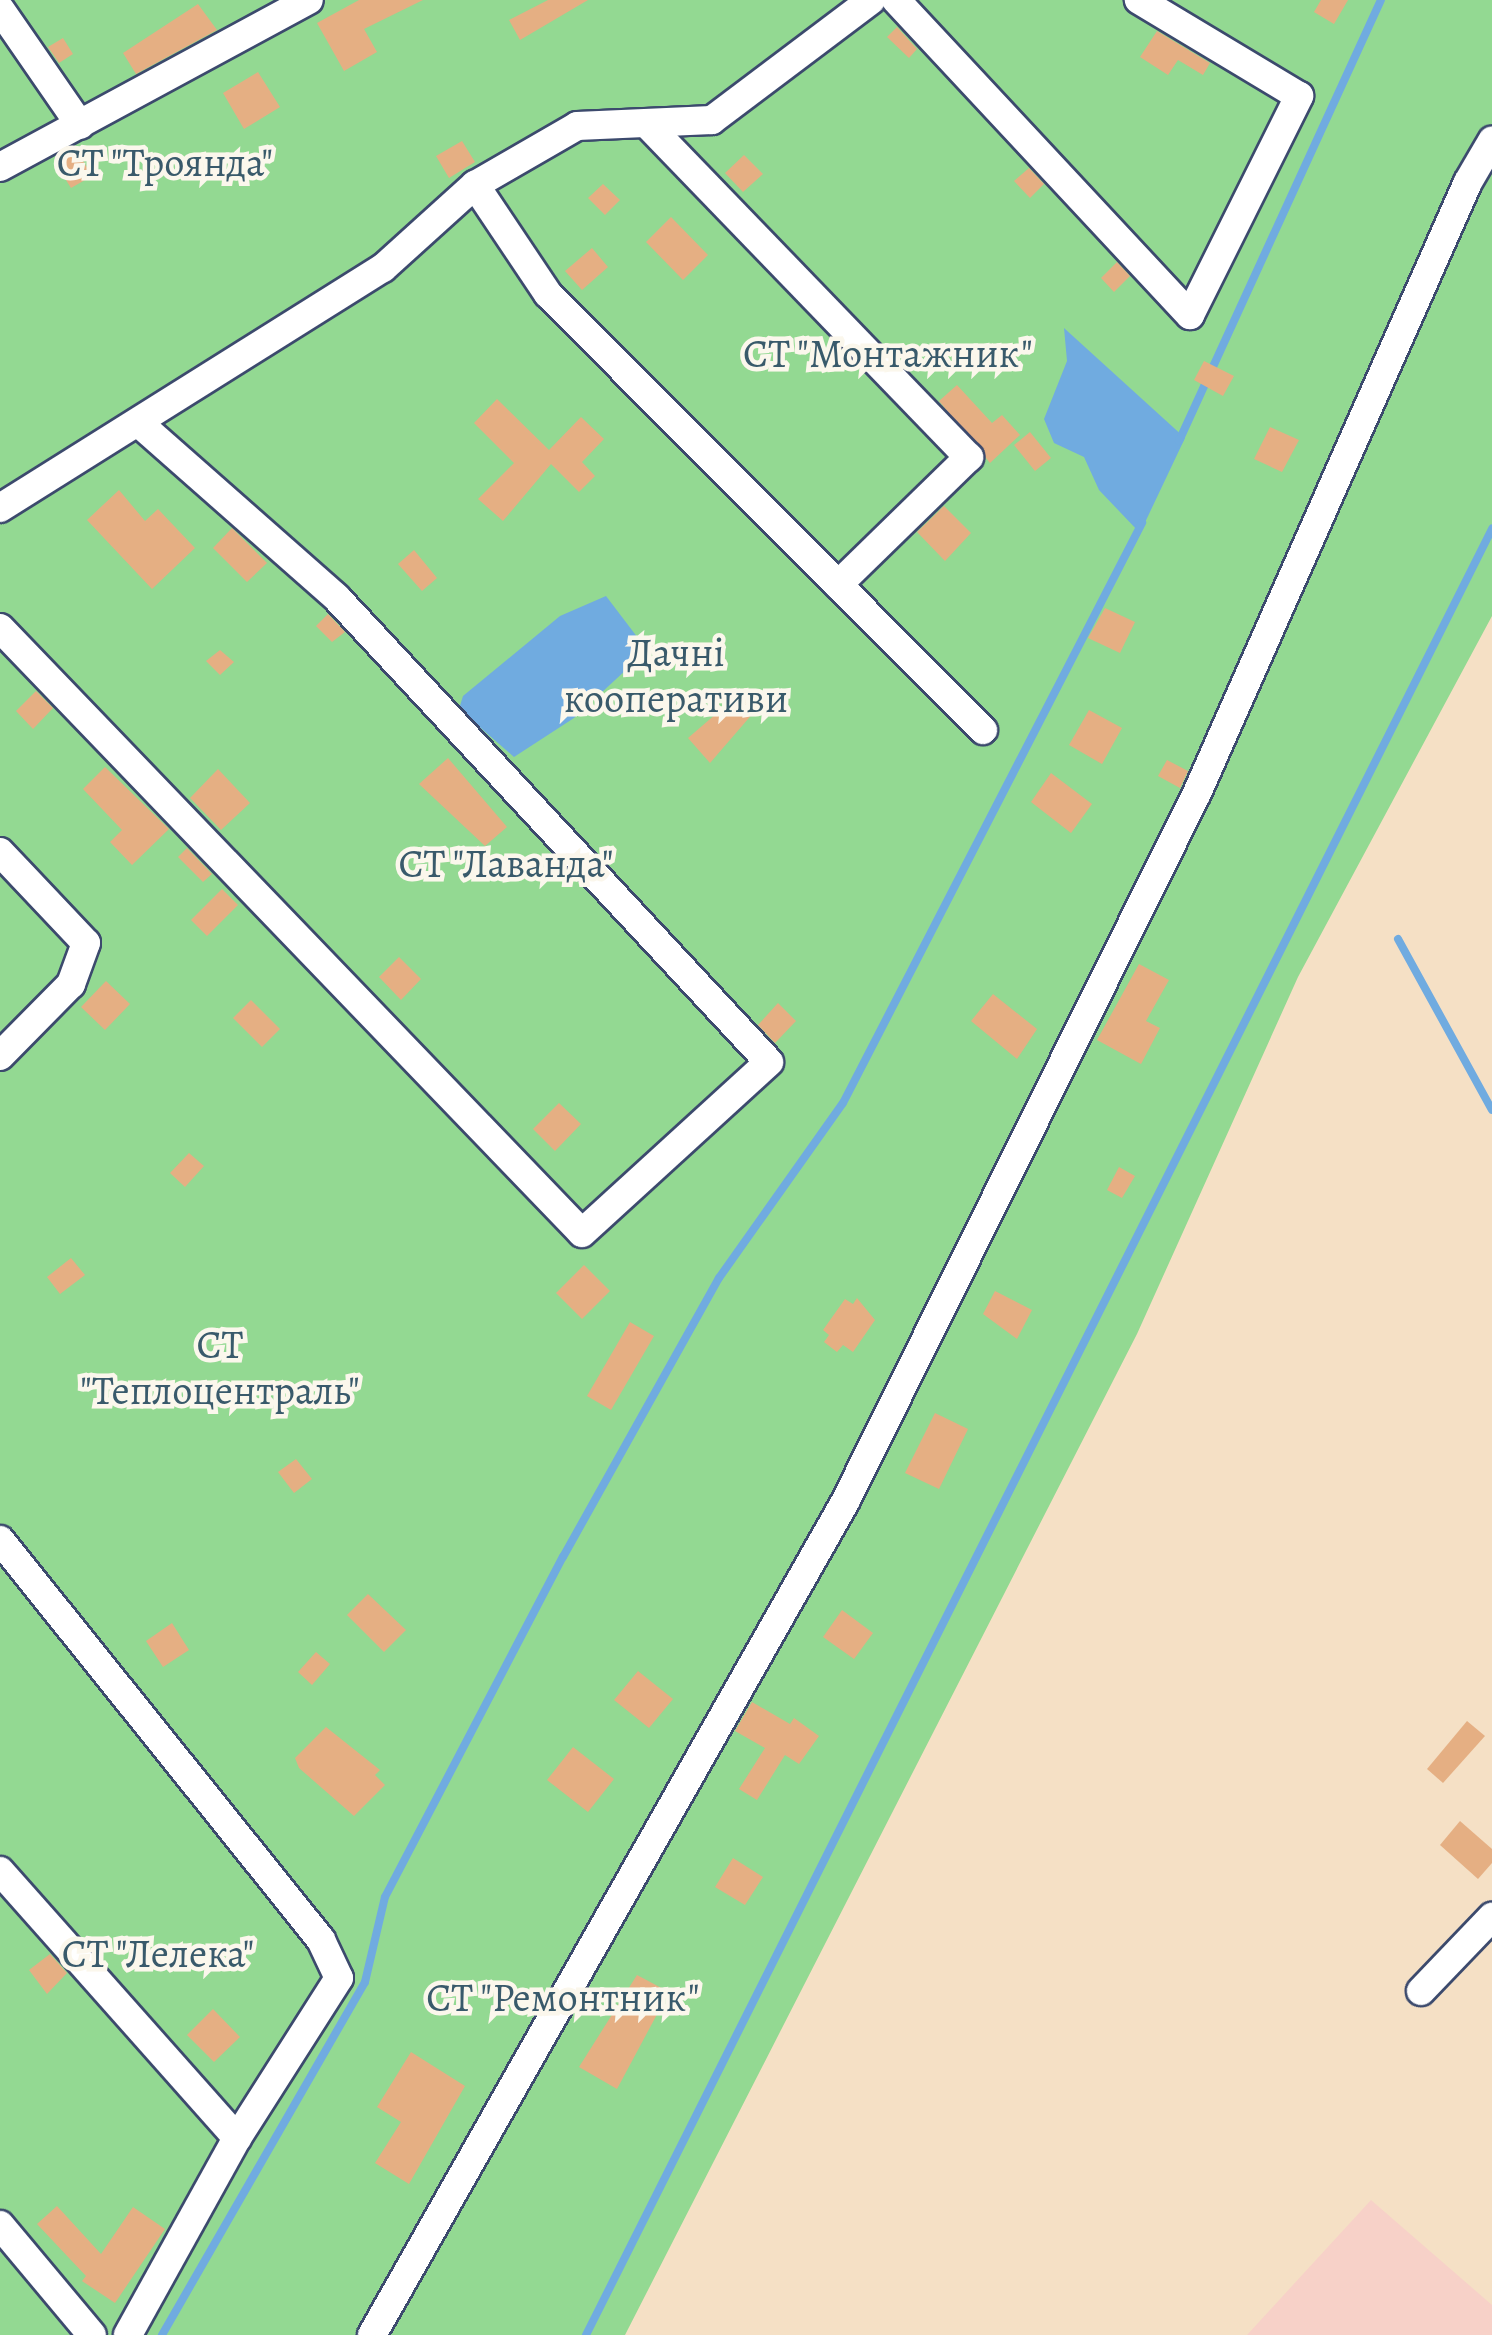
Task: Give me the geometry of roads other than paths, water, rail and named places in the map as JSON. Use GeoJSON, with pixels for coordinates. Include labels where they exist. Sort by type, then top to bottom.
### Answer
{"type":"FeatureCollection","features":[{"type":"Feature","properties":{"kind":"street"},"geometry":{"type":"LineString","coordinates":[[0,167],[80,125],[277,7],[309,0]]}},
{"type":"Feature","properties":{"kind":"street"},"geometry":{"type":"LineString","coordinates":[[0,508],[141,425],[383,268],[475,185],[578,126],[712,120],[871,0]]}},
{"type":"Feature","properties":{"kind":"street"},"geometry":{"type":"LineString","coordinates":[[896,0],[1190,315],[1300,96],[1139,0]]}},
{"type":"Feature","properties":{"kind":"street"},"geometry":{"type":"LineString","coordinates":[[0,9],[80,125]]}},
{"type":"Feature","properties":{"kind":"street"},"geometry":{"type":"LineString","coordinates":[[648,125],[969,457],[838,585]]}},
{"type":"Feature","properties":{"kind":"street"},"geometry":{"type":"LineString","coordinates":[[372,2335],[845,1502],[1198,792],[1468,182],[1492,140]]}},
{"type":"Feature","properties":{"kind":"street"},"geometry":{"type":"LineString","coordinates":[[475,185],[548,294],[983,730]]}},
{"type":"Feature","properties":{"kind":"street"},"geometry":{"type":"LineString","coordinates":[[0,628],[582,1233],[770,1062],[336,597],[141,425]]}},
{"type":"Feature","properties":{"kind":"street"},"geometry":{"type":"LineString","coordinates":[[0,852],[86,943],[71,984],[0,1056]]}},
{"type":"Feature","properties":{"kind":"street"},"geometry":{"type":"LineString","coordinates":[[0,1540],[320,1940],[339,1978],[237,2138],[128,2335]]}},
{"type":"Feature","properties":{"kind":"street"},"geometry":{"type":"LineString","coordinates":[[0,1871],[237,2138]]}},
{"type":"Feature","properties":{"kind":"street"},"geometry":{"type":"LineString","coordinates":[[1420,1990],[1492,1917]]}},
{"type":"Feature","properties":{"kind":"street"},"geometry":{"type":"LineString","coordinates":[[0,2226],[92,2335]]}},
{"type":"Feature","properties":{"kind":"water"},"geometry":{"type":"Polygon","coordinates":[[[1064,328],[1185,438],[1140,533],[1099,490],[1084,457],[1054,443],[1044,419],[1067,361],[1064,328]]]}},
{"type":"Feature","properties":{"kind":"water"},"geometry":{"type":"Polygon","coordinates":[[[606,596],[641,642],[627,669],[574,718],[514,757],[459,709],[463,696],[560,616],[606,596]]]}},
{"type":"Feature","properties":{"kind":"waterway"},"geometry":{"type":"LineString","coordinates":[[1179,441],[1381,0]]}},
{"type":"Feature","properties":{"kind":"waterway"},"geometry":{"type":"LineString","coordinates":[[162,2335],[365,1982],[385,1897],[563,1557],[719,1278],[843,1103],[1142,523]]}},
{"type":"Feature","properties":{"kind":"waterway"},"geometry":{"type":"LineString","coordinates":[[586,2335],[1492,529]]}},
{"type":"Feature","properties":{"kind":"waterway"},"geometry":{"type":"LineString","coordinates":[[1398,939],[1492,1110]]}},
{"type":"Feature","properties":{"kind":"park label","name":"СТ \"Троянда\""},"geometry":{"type":"Point","coordinates":[165,163]}},
{"type":"Feature","properties":{"kind":"park label","name":"СТ \"Монтажник\""},"geometry":{"type":"Point","coordinates":[888,354]}},
{"type":"Feature","properties":{"kind":"park label","name":"Дачні кооперативи"},"geometry":{"type":"Point","coordinates":[676,676]}},
{"type":"Feature","properties":{"kind":"park label","name":"СТ \"Лаванда\""},"geometry":{"type":"Point","coordinates":[506,864]}},
{"type":"Feature","properties":{"kind":"park label","name":"СТ \"Теплоцентраль\""},"geometry":{"type":"Point","coordinates":[220,1368]}},
{"type":"Feature","properties":{"kind":"park label","name":"СТ \"Лелека\""},"geometry":{"type":"Point","coordinates":[158,1954]}},
{"type":"Feature","properties":{"kind":"park label","name":"СТ \"Ремонтник\""},"geometry":{"type":"Point","coordinates":[563,1998]}}]}
